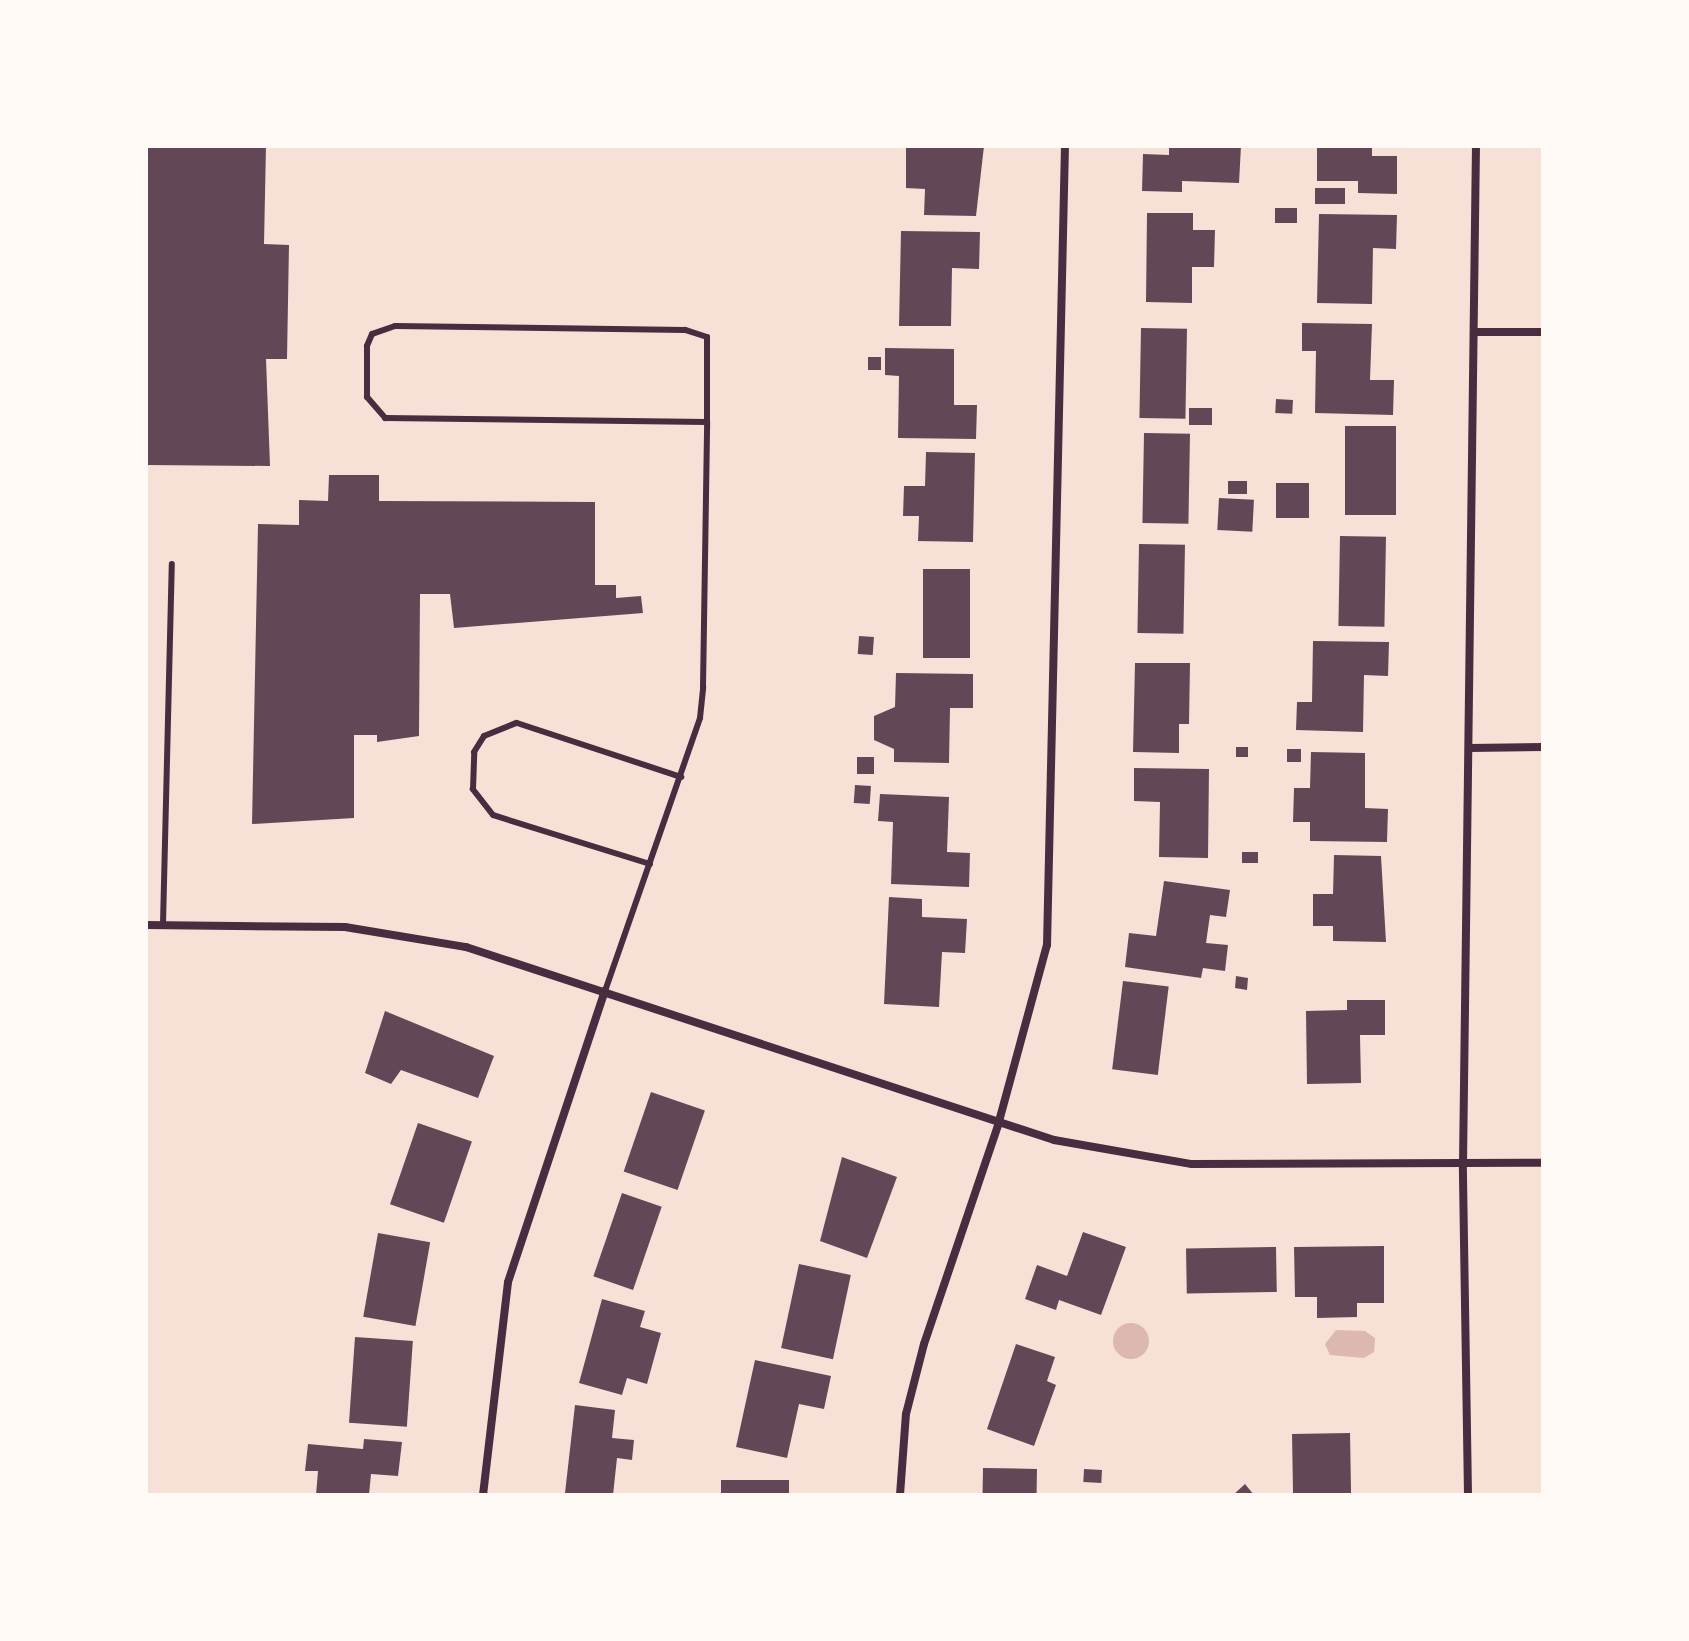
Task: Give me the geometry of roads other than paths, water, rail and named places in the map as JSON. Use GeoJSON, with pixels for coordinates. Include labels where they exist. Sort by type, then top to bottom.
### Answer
{"type":"FeatureCollection","features":[{"type":"Feature","properties":{"kind":"street"},"geometry":{"type":"LineString","coordinates":[[900,1495],[906,1414],[924,1344],[998,1125],[1049,918],[1065,146]]}},
{"type":"Feature","properties":{"kind":"street"},"geometry":{"type":"LineString","coordinates":[[1468,1495],[1463,1164],[1476,146]]}},
{"type":"Feature","properties":{"kind":"street"},"geometry":{"type":"LineString","coordinates":[[1474,332],[1543,332]]}},
{"type":"Feature","properties":{"kind":"street"},"geometry":{"type":"LineString","coordinates":[[1469,748],[1543,747]]}},
{"type":"Feature","properties":{"kind":"street"},"geometry":{"type":"LineString","coordinates":[[146,925],[403,935],[605,991],[998,1125],[1192,1164],[1543,1163]]}},
{"type":"Feature","properties":{"kind":"street"},"geometry":{"type":"LineString","coordinates":[[483,1495],[508,1282],[605,991]]}},
{"type":"Feature","properties":{"kind":"lane"},"geometry":{"type":"LineString","coordinates":[[605,991],[681,777],[703,687],[707,422],[707,337],[685,330],[395,326],[372,334],[367,346],[367,397],[385,418],[707,422]]}},
{"type":"Feature","properties":{"kind":"lane"},"geometry":{"type":"LineString","coordinates":[[163,924],[172,564]]}},
{"type":"Feature","properties":{"kind":"lane"},"geometry":{"type":"LineString","coordinates":[[650,864],[493,815],[473,789],[474,752],[484,736],[517,723],[681,777]]}}]}
